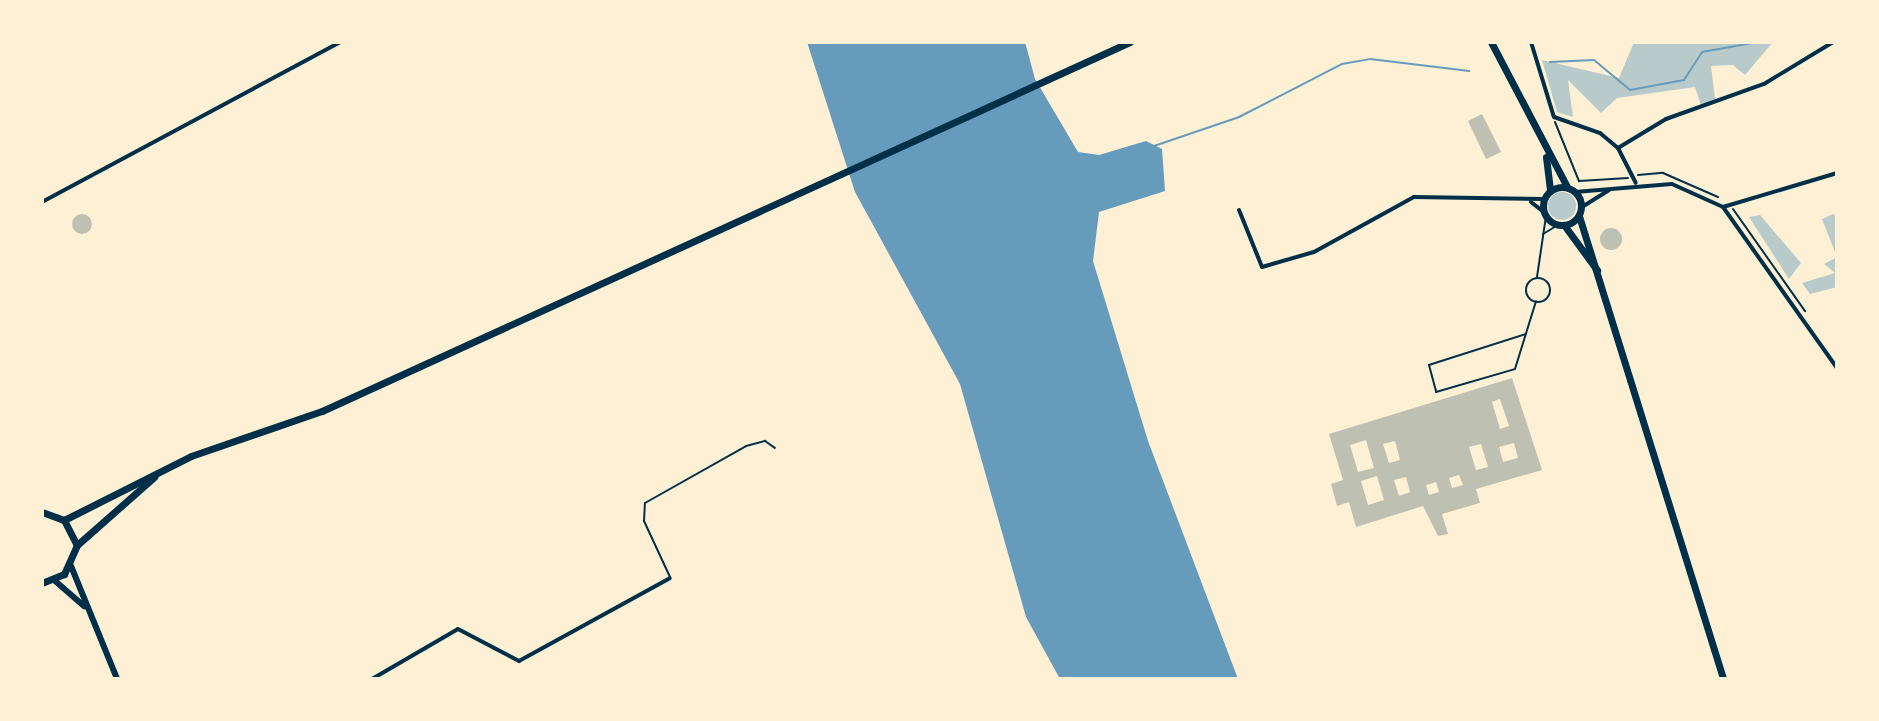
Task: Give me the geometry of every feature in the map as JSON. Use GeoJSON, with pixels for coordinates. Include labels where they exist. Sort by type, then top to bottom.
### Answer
{"type":"FeatureCollection","features":[{"type":"Feature","properties":{"kind":"main road"},"geometry":{"type":"LineString","coordinates":[[64,520],[169,467],[322,411],[1130,42]]}},
{"type":"Feature","properties":{"kind":"main road"},"geometry":{"type":"LineString","coordinates":[[1491,42],[1580,211],[1723,679]]}},
{"type":"Feature","properties":{"kind":"main road"},"geometry":{"type":"LineString","coordinates":[[1544,147],[1550,191],[1545,199],[1545,214],[1561,225],[1600,275]]}},
{"type":"Feature","properties":{"kind":"main road"},"geometry":{"type":"LineString","coordinates":[[1550,191],[1571,190]]}},
{"type":"Feature","properties":{"kind":"main road"},"geometry":{"type":"LineString","coordinates":[[1561,225],[1580,211]]}},
{"type":"Feature","properties":{"kind":"main road"},"geometry":{"type":"LineString","coordinates":[[42,583],[54,580],[71,566],[77,545],[169,467]]}},
{"type":"Feature","properties":{"kind":"main road"},"geometry":{"type":"LineString","coordinates":[[42,512],[64,520],[77,545]]}},
{"type":"Feature","properties":{"kind":"main road"},"geometry":{"type":"LineString","coordinates":[[71,566],[117,679]]}},
{"type":"Feature","properties":{"kind":"main road"},"geometry":{"type":"LineString","coordinates":[[54,580],[89,614]]}},
{"type":"Feature","properties":{"kind":"street"},"geometry":{"type":"LineString","coordinates":[[42,202],[340,42]]}},
{"type":"Feature","properties":{"kind":"street"},"geometry":{"type":"LineString","coordinates":[[1531,42],[1554,117],[1588,125],[1618,148],[1635,180]]}},
{"type":"Feature","properties":{"kind":"street"},"geometry":{"type":"LineString","coordinates":[[1618,148],[1666,119],[1764,84],[1833,42]]}},
{"type":"Feature","properties":{"kind":"street"},"geometry":{"type":"LineString","coordinates":[[1725,205],[1837,173]]}},
{"type":"Feature","properties":{"kind":"street"},"geometry":{"type":"LineString","coordinates":[[1580,211],[1619,186],[1635,180],[1672,184],[1725,205],[1837,368]]}},
{"type":"Feature","properties":{"kind":"street"},"geometry":{"type":"LineString","coordinates":[[1571,190],[1619,186]]}},
{"type":"Feature","properties":{"kind":"street"},"geometry":{"type":"LineString","coordinates":[[1239,210],[1262,267],[1314,252],[1414,197],[1461,193],[1529,201],[1545,199]]}},
{"type":"Feature","properties":{"kind":"street"},"geometry":{"type":"LineString","coordinates":[[1529,201],[1545,214]]}},
{"type":"Feature","properties":{"kind":"street"},"geometry":{"type":"LineString","coordinates":[[372,679],[458,629],[492,653],[519,661],[670,578]]}},
{"type":"Feature","properties":{"kind":"lane"},"geometry":{"type":"LineString","coordinates":[[1536,301],[1526,289],[1537,278],[1545,214]]}},
{"type":"Feature","properties":{"kind":"lane"},"geometry":{"type":"LineString","coordinates":[[1542,234],[1561,225]]}},
{"type":"Feature","properties":{"kind":"lane"},"geometry":{"type":"LineString","coordinates":[[1526,334],[1429,365],[1436,392],[1515,369],[1526,334],[1536,301],[1550,288],[1537,278]]}},
{"type":"Feature","properties":{"kind":"lane"},"geometry":{"type":"LineString","coordinates":[[670,578],[644,521],[645,503],[746,446],[765,441],[775,448]]}},
{"type":"Feature","properties":{"kind":"path"},"geometry":{"type":"LineString","coordinates":[[1554,117],[1579,181],[1635,180],[1663,173],[1725,205],[1811,320]]}},
{"type":"Feature","properties":{"kind":"shaded area"},"geometry":{"type":"Polygon","coordinates":[[[1634,42],[1773,42],[1745,75],[1733,65],[1711,66],[1715,99],[1701,105],[1695,87],[1617,98],[1601,113],[1568,80],[1573,117],[1557,112],[1542,60],[1619,78],[1634,42]]]}},
{"type":"Feature","properties":{"kind":"shaded area"},"geometry":{"type":"Polygon","coordinates":[[[1562,192],[1572,196],[1576,206],[1572,216],[1562,220],[1552,216],[1548,206],[1552,196],[1562,192]]]}},
{"type":"Feature","properties":{"kind":"shaded area"},"geometry":{"type":"Polygon","coordinates":[[[1833,214],[1837,217],[1837,257],[1822,219],[1833,214]]]}},
{"type":"Feature","properties":{"kind":"shaded area"},"geometry":{"type":"Polygon","coordinates":[[[1760,215],[1801,263],[1789,279],[1749,217],[1760,215]]]}},
{"type":"Feature","properties":{"kind":"shaded area"},"geometry":{"type":"Polygon","coordinates":[[[1837,257],[1837,287],[1810,294],[1802,283],[1835,273],[1824,264],[1837,257]]]}},
{"type":"Feature","properties":{"kind":"water"},"geometry":{"type":"Polygon","coordinates":[[[807,42],[1025,42],[1035,79],[1078,152],[1099,155],[1146,141],[1162,149],[1165,191],[1099,212],[1093,261],[1148,441],[1238,679],[1060,679],[1026,617],[960,384],[855,192],[807,42]]]}},
{"type":"Feature","properties":{"kind":"building"},"geometry":{"type":"Polygon","coordinates":[[[1482,114],[1501,152],[1486,159],[1468,121],[1482,114]]]}},
{"type":"Feature","properties":{"kind":"building"},"geometry":{"type":"Polygon","coordinates":[[[82,214],[89,217],[92,224],[89,231],[82,234],[75,231],[72,224],[75,217],[82,214]]]}},
{"type":"Feature","properties":{"kind":"building"},"geometry":{"type":"Polygon","coordinates":[[[1611,228],[1619,231],[1622,239],[1619,247],[1611,250],[1603,247],[1600,239],[1603,231],[1611,228]]]}},
{"type":"Feature","properties":{"kind":"building"},"geometry":{"type":"Polygon","coordinates":[[[1512,378],[1542,470],[1476,489],[1480,503],[1442,514],[1448,534],[1438,536],[1423,506],[1356,527],[1349,502],[1337,506],[1331,484],[1343,480],[1329,434],[1512,378]],[[1500,399],[1492,402],[1500,429],[1509,426],[1500,399]],[[1366,440],[1350,445],[1358,472],[1374,468],[1366,440]],[[1395,441],[1383,444],[1389,463],[1400,460],[1395,441]],[[1514,443],[1499,447],[1503,462],[1518,458],[1514,443]],[[1481,444],[1469,447],[1476,470],[1488,467],[1481,444]],[[1459,475],[1449,478],[1452,488],[1463,485],[1459,475]],[[1377,476],[1361,481],[1368,505],[1384,500],[1377,476]],[[1406,477],[1394,480],[1399,496],[1410,492],[1406,477]],[[1436,482],[1426,485],[1429,495],[1439,492],[1436,482]]]}},
{"type":"Feature","properties":{"kind":"waterway"},"geometry":{"type":"LineString","coordinates":[[1550,62],[1594,60],[1630,90],[1684,80],[1702,52],[1758,42]]}},
{"type":"Feature","properties":{"kind":"waterway"},"geometry":{"type":"LineString","coordinates":[[1154,146],[1239,117],[1342,64],[1370,59],[1469,71]]}}]}
